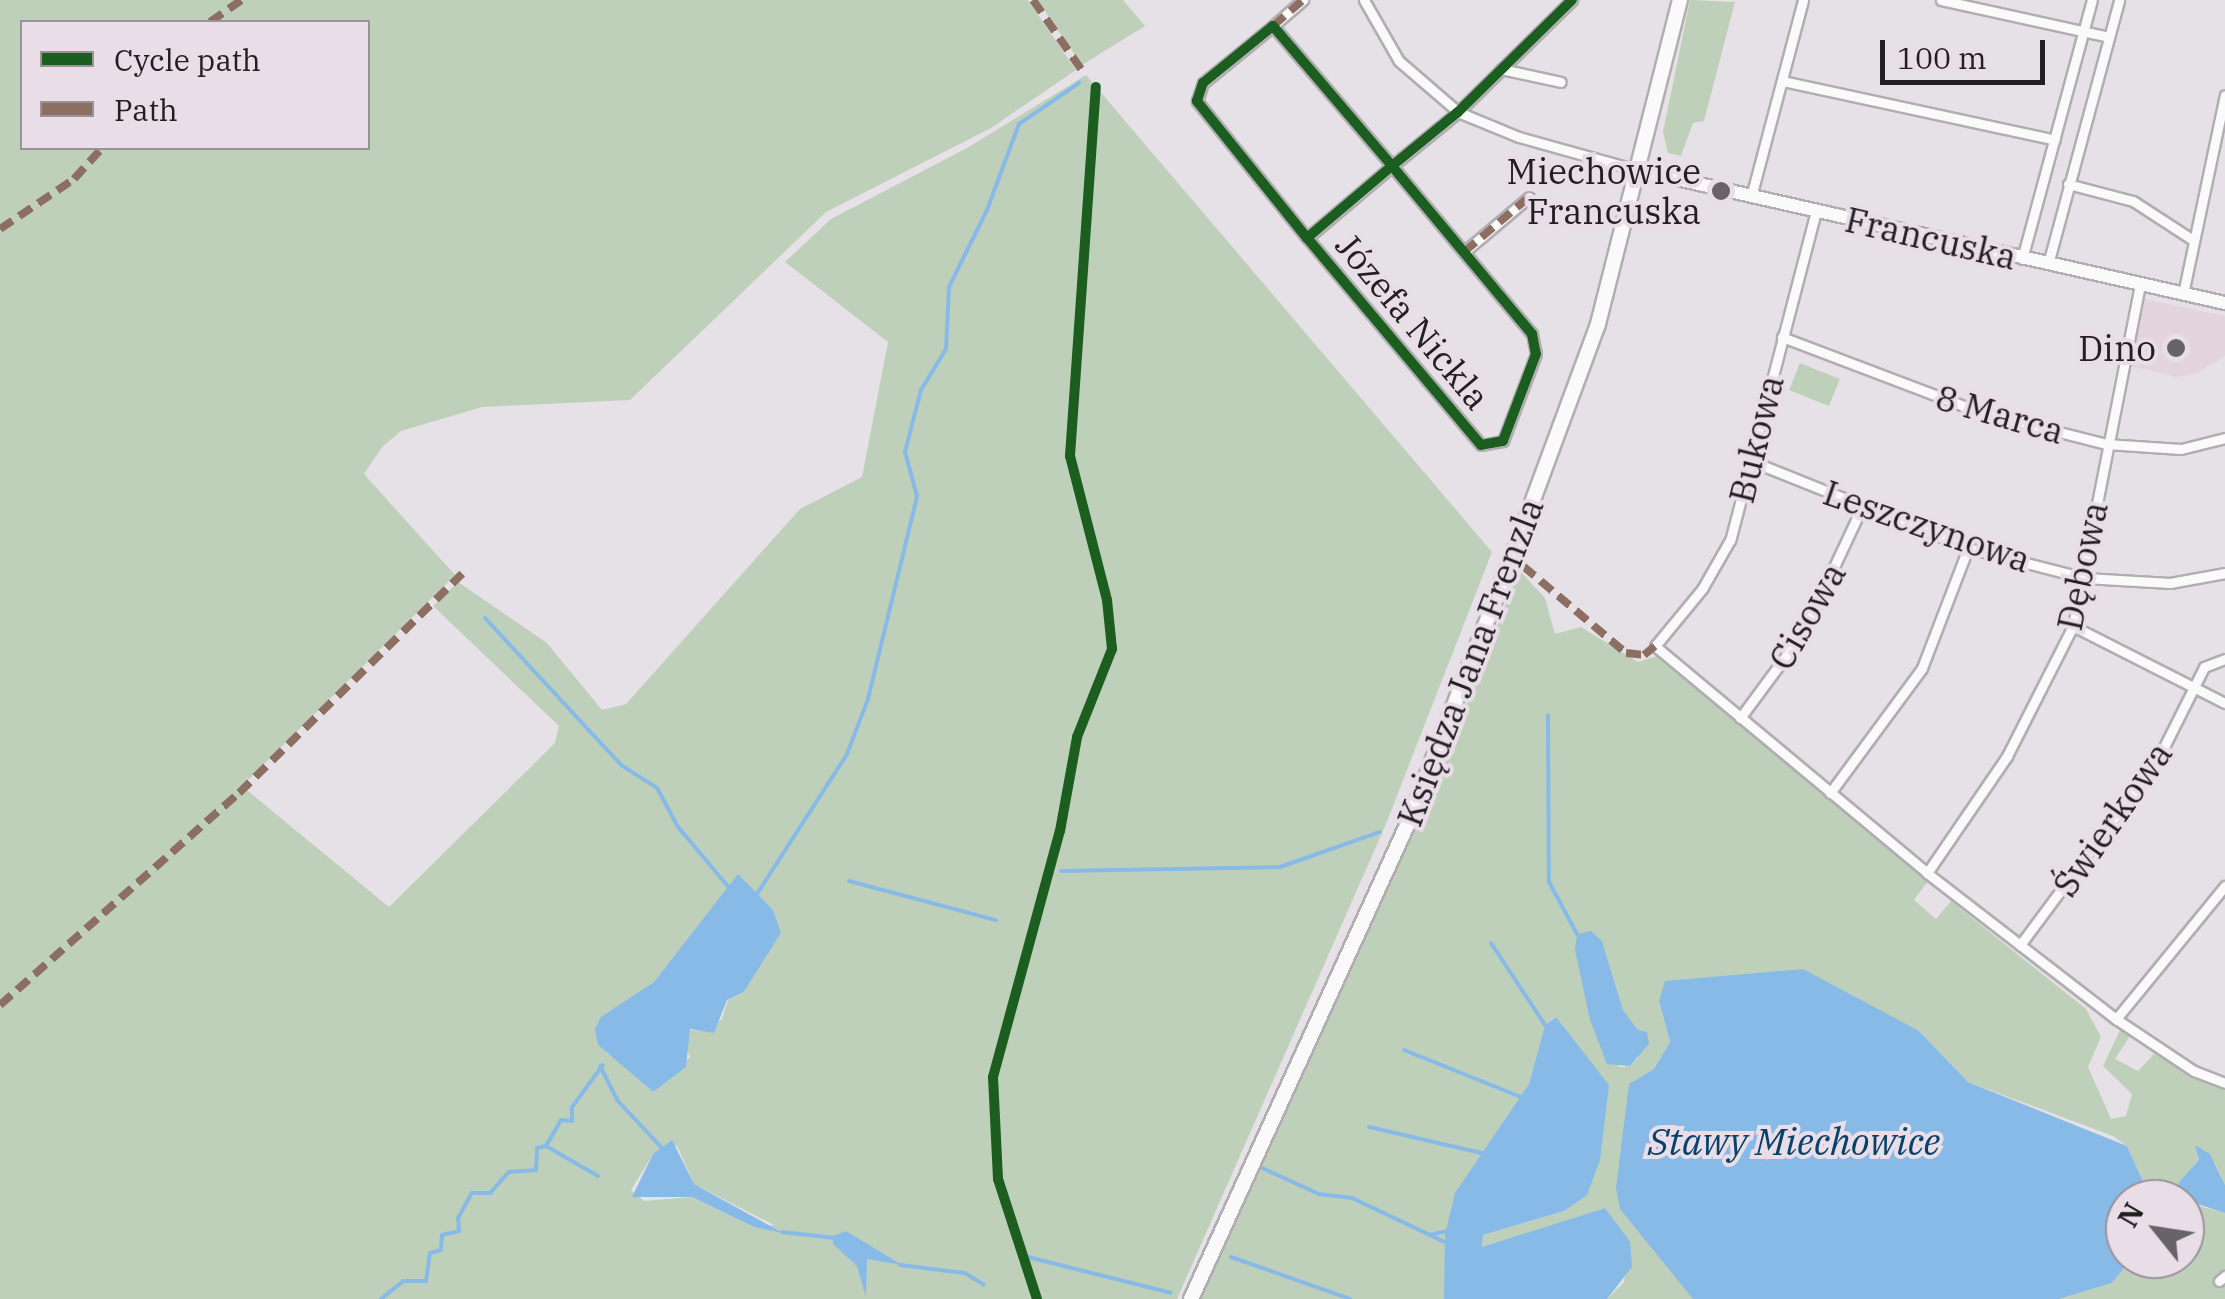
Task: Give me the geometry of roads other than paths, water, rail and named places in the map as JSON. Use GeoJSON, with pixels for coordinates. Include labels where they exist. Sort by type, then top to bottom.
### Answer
{"type":"FeatureCollection","features":[{"type":"Feature","properties":{"kind":"main road","name":"Księdza Jana Frenzla"},"geometry":{"type":"LineString","coordinates":[[1191,1299],[1441,741],[1598,324],[1680,0]]}},
{"type":"Feature","properties":{"kind":"street","name":"Józefa Nickla"},"geometry":{"type":"LineString","coordinates":[[1273,26],[1532,334],[1536,354],[1504,442],[1482,445],[1306,238],[1197,101],[1203,83],[1303,0]]}},
{"type":"Feature","properties":{"kind":"street"},"geometry":{"type":"LineString","coordinates":[[1364,0],[1399,61],[1458,112],[1637,170]]}},
{"type":"Feature","properties":{"kind":"street","name":"Józefa Nickla"},"geometry":{"type":"LineString","coordinates":[[1306,238],[1458,112],[1572,0]]}},
{"type":"Feature","properties":{"kind":"street"},"geometry":{"type":"LineString","coordinates":[[1751,198],[1803,0]]}},
{"type":"Feature","properties":{"kind":"street"},"geometry":{"type":"LineString","coordinates":[[1941,0],[2109,36]]}},
{"type":"Feature","properties":{"kind":"street"},"geometry":{"type":"LineString","coordinates":[[2022,259],[2092,0]]}},
{"type":"Feature","properties":{"kind":"street"},"geometry":{"type":"LineString","coordinates":[[2048,264],[2119,0]]}},
{"type":"Feature","properties":{"kind":"street"},"geometry":{"type":"LineString","coordinates":[[1502,69],[1561,82]]}},
{"type":"Feature","properties":{"kind":"street"},"geometry":{"type":"LineString","coordinates":[[1783,81],[2055,140]]}},
{"type":"Feature","properties":{"kind":"street"},"geometry":{"type":"LineString","coordinates":[[2183,294],[2225,95]]}},
{"type":"Feature","properties":{"kind":"street","name":"Francuska"},"geometry":{"type":"LineString","coordinates":[[1637,170],[2225,302]]}},
{"type":"Feature","properties":{"kind":"street"},"geometry":{"type":"LineString","coordinates":[[2068,184],[2133,201],[2193,240]]}},
{"type":"Feature","properties":{"kind":"street"},"geometry":{"type":"LineString","coordinates":[[1464,252],[1529,196]]}},
{"type":"Feature","properties":{"kind":"street","name":"Bukowa"},"geometry":{"type":"LineString","coordinates":[[1740,718],[1655,646],[1718,566],[1751,462],[1816,211]]}},
{"type":"Feature","properties":{"kind":"street","name":"Dębowa"},"geometry":{"type":"LineString","coordinates":[[1927,873],[2006,756],[2073,626],[2140,284]]}},
{"type":"Feature","properties":{"kind":"street","name":"8 Marca"},"geometry":{"type":"LineString","coordinates":[[1782,337],[1977,410],[2106,444],[2181,449],[2225,438]]}},
{"type":"Feature","properties":{"kind":"street","name":"Leszczynowa"},"geometry":{"type":"LineString","coordinates":[[1751,462],[1968,548],[2085,578],[2170,582],[2225,572]]}},
{"type":"Feature","properties":{"kind":"street","name":"Cisowa"},"geometry":{"type":"LineString","coordinates":[[1740,718],[1804,634],[1862,507]]}},
{"type":"Feature","properties":{"kind":"street"},"geometry":{"type":"LineString","coordinates":[[1830,793],[1922,668],[1968,548]]}},
{"type":"Feature","properties":{"kind":"street"},"geometry":{"type":"LineString","coordinates":[[2073,626],[2225,703]]}},
{"type":"Feature","properties":{"kind":"street","name":"Świerkowa"},"geometry":{"type":"LineString","coordinates":[[2020,945],[2129,802],[2204,667],[2225,659]]}},
{"type":"Feature","properties":{"kind":"street"},"geometry":{"type":"LineString","coordinates":[[1740,718],[1927,873],[2116,1019],[2194,1071],[2225,1083]]}},
{"type":"Feature","properties":{"kind":"street"},"geometry":{"type":"LineString","coordinates":[[2116,1019],[2225,886]]}},
{"type":"Feature","properties":{"kind":"water"},"geometry":{"type":"Polygon","coordinates":[[[738,874],[773,910],[781,933],[744,992],[727,1000],[714,1033],[690,1029],[686,1067],[653,1092],[598,1045],[595,1029],[601,1017],[654,982],[738,874]]]}},
{"type":"Feature","properties":{"kind":"water"},"geometry":{"type":"Polygon","coordinates":[[[1591,931],[1602,941],[1623,1010],[1638,1030],[1647,1032],[1649,1044],[1630,1066],[1607,1064],[1590,1020],[1575,950],[1577,934],[1591,931]]]}},
{"type":"Feature","properties":{"kind":"water","name":"Stawy Miechowice"},"geometry":{"type":"Polygon","coordinates":[[[1803,969],[1919,1031],[1968,1082],[2127,1146],[2142,1179],[2105,1179],[2105,1279],[2115,1279],[2059,1299],[1693,1299],[1620,1209],[1616,1188],[1629,1084],[1654,1069],[1670,1042],[1659,1001],[1665,981],[1803,969]]]}},
{"type":"Feature","properties":{"kind":"water"},"geometry":{"type":"Polygon","coordinates":[[[1556,1017],[1609,1085],[1600,1160],[1587,1195],[1564,1211],[1483,1235],[1482,1247],[1605,1208],[1630,1241],[1632,1267],[1607,1299],[1444,1299],[1445,1235],[1455,1193],[1529,1084],[1545,1025],[1556,1017]]]}},
{"type":"Feature","properties":{"kind":"water"},"geometry":{"type":"Polygon","coordinates":[[[672,1140],[694,1184],[783,1233],[754,1227],[692,1197],[632,1197],[653,1154],[672,1140]]]}},
{"type":"Feature","properties":{"kind":"water"},"geometry":{"type":"Polygon","coordinates":[[[2195,1145],[2210,1154],[2225,1185],[2225,1213],[2205,1206],[2205,1179],[2182,1179],[2199,1160],[2195,1145]]]}},
{"type":"Feature","properties":{"kind":"water"},"geometry":{"type":"Polygon","coordinates":[[[846,1231],[902,1265],[867,1259],[866,1297],[857,1266],[833,1244],[833,1236],[846,1231]]]}},
{"type":"Feature","properties":{"kind":"waterway"},"geometry":{"type":"LineString","coordinates":[[755,897],[847,754],[868,699],[917,496],[905,452],[921,390],[946,349],[949,287],[987,210],[1019,124],[1079,83]]}},
{"type":"Feature","properties":{"kind":"waterway"},"geometry":{"type":"LineString","coordinates":[[485,618],[621,765],[657,788],[678,827],[731,890]]}},
{"type":"Feature","properties":{"kind":"waterway"},"geometry":{"type":"LineString","coordinates":[[1548,715],[1549,882],[1577,934]]}},
{"type":"Feature","properties":{"kind":"waterway"},"geometry":{"type":"LineString","coordinates":[[1061,871],[1280,867],[1380,832]]}},
{"type":"Feature","properties":{"kind":"waterway"},"geometry":{"type":"LineString","coordinates":[[849,881],[996,920]]}},
{"type":"Feature","properties":{"kind":"waterway"},"geometry":{"type":"LineString","coordinates":[[1491,943],[1545,1025]]}},
{"type":"Feature","properties":{"kind":"waterway"},"geometry":{"type":"LineString","coordinates":[[1404,1050],[1521,1097]]}},
{"type":"Feature","properties":{"kind":"waterway"},"geometry":{"type":"LineString","coordinates":[[381,1299],[403,1281],[426,1281],[430,1253],[441,1250],[442,1235],[459,1231],[458,1218],[472,1193],[490,1193],[509,1172],[536,1170],[537,1148],[546,1146],[561,1120],[572,1121],[572,1107],[603,1065]]}},
{"type":"Feature","properties":{"kind":"waterway"},"geometry":{"type":"LineString","coordinates":[[600,1066],[617,1100],[662,1148]]}},
{"type":"Feature","properties":{"kind":"waterway"},"geometry":{"type":"LineString","coordinates":[[1369,1127],[1486,1154]]}},
{"type":"Feature","properties":{"kind":"waterway"},"geometry":{"type":"LineString","coordinates":[[546,1146],[598,1176]]}},
{"type":"Feature","properties":{"kind":"waterway"},"geometry":{"type":"LineString","coordinates":[[1262,1168],[1319,1194],[1352,1198],[1449,1244]]}},
{"type":"Feature","properties":{"kind":"waterway"},"geometry":{"type":"LineString","coordinates":[[1429,1235],[1448,1231]]}},
{"type":"Feature","properties":{"kind":"waterway"},"geometry":{"type":"LineString","coordinates":[[782,1232],[836,1238]]}},
{"type":"Feature","properties":{"kind":"waterway"},"geometry":{"type":"LineString","coordinates":[[1028,1257],[1171,1293]]}},
{"type":"Feature","properties":{"kind":"waterway"},"geometry":{"type":"LineString","coordinates":[[1231,1257],[1350,1299]]}},
{"type":"Feature","properties":{"kind":"waterway"},"geometry":{"type":"LineString","coordinates":[[900,1265],[965,1273],[984,1285]]}},
{"type":"Feature","properties":{"kind":"place","name":"Miechowice Francuska"},"geometry":{"type":"Point","coordinates":[1721,191]}},
{"type":"Feature","properties":{"kind":"place","name":"Dino"},"geometry":{"type":"Point","coordinates":[2176,348]}}]}
